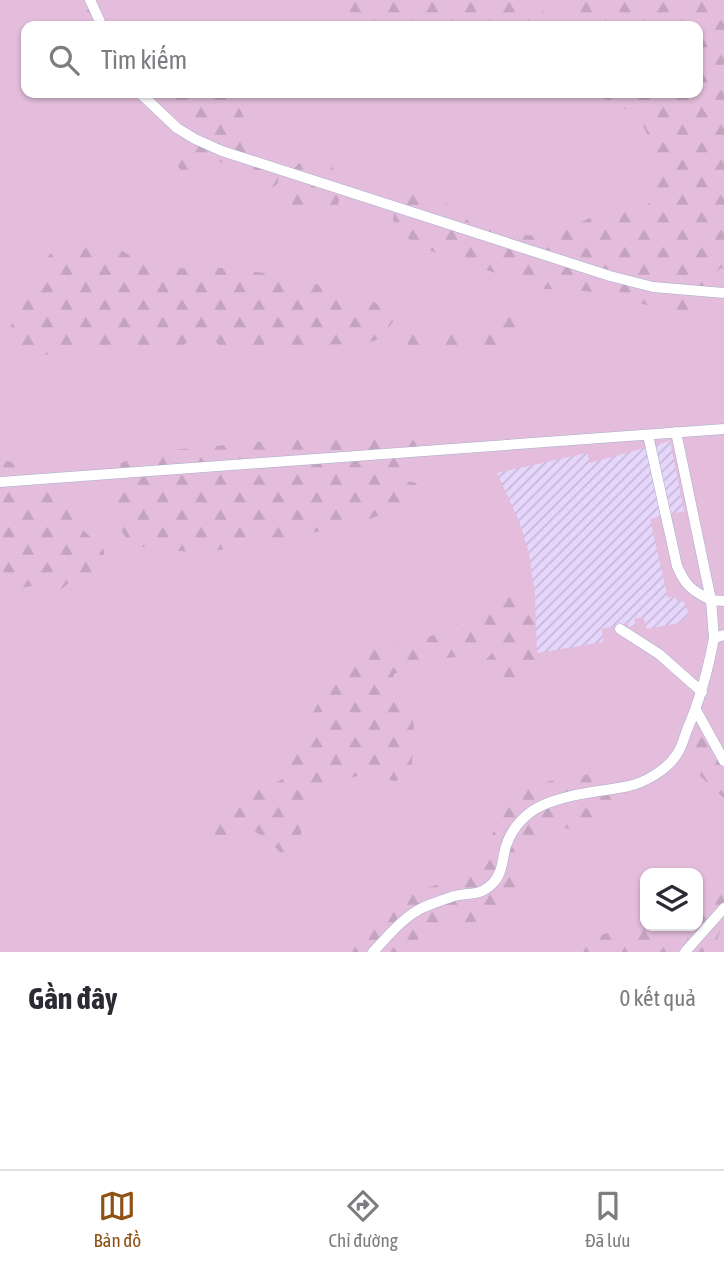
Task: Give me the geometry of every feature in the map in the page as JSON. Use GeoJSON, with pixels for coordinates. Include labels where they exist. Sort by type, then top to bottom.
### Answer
{"type":"FeatureCollection","features":[{"type":"Feature","properties":{"kind":"lane"},"geometry":{"type":"LineString","coordinates":[[90,0],[100,21]]}},
{"type":"Feature","properties":{"kind":"lane"},"geometry":{"type":"LineString","coordinates":[[145,98],[177,128],[222,152],[610,276],[653,287],[724,293]]}},
{"type":"Feature","properties":{"kind":"lane"},"geometry":{"type":"LineString","coordinates":[[0,482],[724,429]]}},
{"type":"Feature","properties":{"kind":"lane"},"geometry":{"type":"LineString","coordinates":[[373,952],[396,927],[421,908],[456,896],[477,895],[494,883],[501,872],[504,850],[511,832],[526,816],[542,805],[573,795],[633,785],[653,776],[677,755],[696,710],[719,637],[676,432]]}},
{"type":"Feature","properties":{"kind":"lane"},"geometry":{"type":"LineString","coordinates":[[648,435],[677,566],[684,583],[691,591],[711,600],[724,601]]}},
{"type":"Feature","properties":{"kind":"lane"},"geometry":{"type":"LineString","coordinates":[[621,629],[659,654],[702,692]]}},
{"type":"Feature","properties":{"kind":"lane"},"geometry":{"type":"LineString","coordinates":[[696,710],[724,761]]}},
{"type":"Feature","properties":{"kind":"lane"},"geometry":{"type":"LineString","coordinates":[[685,952],[724,908]]}},
{"type":"Feature","properties":{"kind":"green space"},"geometry":{"type":"Polygon","coordinates":[[[0,0],[724,0],[724,952],[0,952],[0,0]]]}},
{"type":"Feature","properties":{"kind":"green space"},"geometry":{"type":"Polygon","coordinates":[[[321,0],[538,0],[548,21],[347,21],[325,8],[321,0]]]}},
{"type":"Feature","properties":{"kind":"green space"},"geometry":{"type":"Polygon","coordinates":[[[574,0],[724,0],[724,269],[721,268],[709,278],[711,300],[705,313],[688,318],[614,295],[542,289],[417,246],[401,232],[393,220],[398,193],[418,191],[449,205],[472,224],[498,231],[542,237],[560,234],[602,211],[622,209],[639,212],[649,202],[656,190],[657,173],[654,154],[644,127],[630,112],[603,98],[703,98],[703,21],[568,21],[565,14],[574,0]]]}},
{"type":"Feature","properties":{"kind":"green space"},"geometry":{"type":"Polygon","coordinates":[[[101,6],[119,21],[88,21],[87,10],[101,6]]]}},
{"type":"Feature","properties":{"kind":"green space"},"geometry":{"type":"Polygon","coordinates":[[[150,98],[234,98],[252,134],[279,164],[278,183],[270,190],[216,159],[204,162],[197,172],[183,175],[173,157],[188,147],[199,128],[194,120],[177,120],[164,139],[150,132],[144,124],[140,108],[150,98]]]}},
{"type":"Feature","properties":{"kind":"green space"},"geometry":{"type":"Polygon","coordinates":[[[313,156],[328,163],[337,175],[340,196],[333,215],[321,209],[296,207],[282,196],[292,171],[313,156]]]}},
{"type":"Feature","properties":{"kind":"green space"},"geometry":{"type":"Polygon","coordinates":[[[59,243],[108,243],[145,264],[273,274],[333,288],[362,296],[387,309],[393,321],[383,337],[368,343],[243,349],[220,346],[211,337],[198,336],[171,352],[96,351],[57,352],[33,358],[12,356],[7,340],[36,272],[59,243]]]}},
{"type":"Feature","properties":{"kind":"green space"},"geometry":{"type":"Polygon","coordinates":[[[521,312],[530,322],[529,334],[515,349],[503,351],[490,361],[480,361],[475,353],[477,334],[481,328],[502,326],[511,313],[521,312]]]}},
{"type":"Feature","properties":{"kind":"green space"},"geometry":{"type":"Polygon","coordinates":[[[417,323],[423,328],[426,342],[421,352],[410,354],[400,341],[406,330],[417,323]]]}},
{"type":"Feature","properties":{"kind":"green space"},"geometry":{"type":"Polygon","coordinates":[[[457,324],[469,339],[466,352],[456,368],[445,365],[437,357],[439,345],[457,324]]]}},
{"type":"Feature","properties":{"kind":"green space"},"geometry":{"type":"Polygon","coordinates":[[[313,435],[424,435],[432,439],[435,445],[427,457],[396,470],[404,480],[416,483],[422,495],[385,513],[346,526],[211,551],[181,551],[131,545],[113,518],[113,501],[121,463],[149,452],[313,435]]]}},
{"type":"Feature","properties":{"kind":"green space"},"geometry":{"type":"Polygon","coordinates":[[[0,462],[35,465],[81,528],[104,550],[105,568],[93,576],[75,577],[53,597],[31,586],[18,589],[0,606],[0,462]]]}},
{"type":"Feature","properties":{"kind":"green space"},"geometry":{"type":"Polygon","coordinates":[[[511,591],[535,594],[537,653],[547,651],[547,661],[541,673],[514,678],[486,675],[485,661],[495,649],[496,642],[486,639],[455,657],[417,662],[394,674],[392,684],[407,701],[413,719],[414,746],[410,774],[395,781],[379,778],[375,769],[334,786],[309,808],[304,818],[298,850],[281,853],[267,839],[242,823],[221,841],[215,835],[216,824],[236,803],[248,794],[281,780],[289,770],[290,758],[297,741],[331,680],[347,660],[377,643],[418,642],[481,613],[511,591]]]}},
{"type":"Feature","properties":{"kind":"green space"},"geometry":{"type":"Polygon","coordinates":[[[696,719],[724,769],[724,798],[700,776],[696,744],[690,733],[696,719]]]}},
{"type":"Feature","properties":{"kind":"green space"},"geometry":{"type":"Polygon","coordinates":[[[600,773],[610,778],[623,799],[597,825],[585,829],[556,828],[526,843],[516,886],[498,913],[486,920],[438,928],[425,935],[407,952],[341,952],[362,921],[384,905],[482,869],[493,833],[508,802],[522,790],[560,778],[600,773]]]}},
{"type":"Feature","properties":{"kind":"green space"},"geometry":{"type":"Polygon","coordinates":[[[724,888],[719,937],[711,952],[689,952],[686,942],[690,931],[703,931],[703,913],[724,888]]]}},
{"type":"Feature","properties":{"kind":"green space"},"geometry":{"type":"Polygon","coordinates":[[[640,920],[640,931],[667,931],[671,943],[668,952],[577,952],[595,936],[625,929],[640,920]]]}},
{"type":"Feature","properties":{"kind":"building"},"geometry":{"type":"Polygon","coordinates":[[[670,441],[684,511],[650,519],[668,598],[675,596],[677,601],[684,602],[687,617],[679,623],[647,629],[643,617],[634,619],[636,625],[629,627],[627,623],[602,629],[603,642],[537,653],[535,594],[529,553],[519,521],[497,473],[587,453],[590,463],[670,441]]]}}]}
